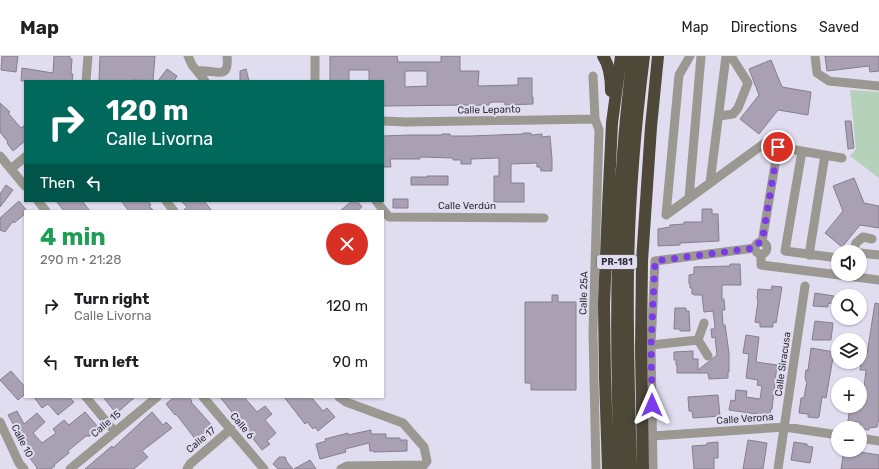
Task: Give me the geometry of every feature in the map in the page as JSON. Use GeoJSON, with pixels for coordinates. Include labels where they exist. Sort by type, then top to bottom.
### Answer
{"type":"FeatureCollection","features":[{"type":"Feature","properties":{"kind":"highway"},"geometry":{"type":"LineString","coordinates":[[603,56],[606,61],[611,82],[612,123],[604,304],[608,469]]}},
{"type":"Feature","properties":{"kind":"highway"},"geometry":{"type":"LineString","coordinates":[[612,123],[621,56]]}},
{"type":"Feature","properties":{"kind":"highway","name":"PR-181"},"geometry":{"type":"LineString","coordinates":[[620,469],[617,348],[618,249],[623,152],[633,56]]}},
{"type":"Feature","properties":{"kind":"highway","name":"PR-181"},"geometry":{"type":"LineString","coordinates":[[631,469],[628,269],[633,167],[644,56]]}},
{"type":"Feature","properties":{"kind":"highway"},"geometry":{"type":"LineString","coordinates":[[643,469],[641,349],[642,261],[651,128],[658,62],[664,56]]}},
{"type":"Feature","properties":{"kind":"street"},"geometry":{"type":"LineString","coordinates":[[86,80],[88,56]]}},
{"type":"Feature","properties":{"kind":"street"},"geometry":{"type":"LineString","coordinates":[[188,56],[192,65],[204,80]]}},
{"type":"Feature","properties":{"kind":"street"},"geometry":{"type":"LineString","coordinates":[[197,71],[205,70],[215,73],[223,72],[228,66],[227,56]]}},
{"type":"Feature","properties":{"kind":"street"},"geometry":{"type":"LineString","coordinates":[[315,56],[315,80]]}},
{"type":"Feature","properties":{"kind":"street"},"geometry":{"type":"LineString","coordinates":[[690,56],[679,75],[666,215],[773,136]]}},
{"type":"Feature","properties":{"kind":"street"},"geometry":{"type":"LineString","coordinates":[[689,198],[701,56]]}},
{"type":"Feature","properties":{"kind":"street"},"geometry":{"type":"LineString","coordinates":[[710,183],[726,56]]}},
{"type":"Feature","properties":{"kind":"street"},"geometry":{"type":"LineString","coordinates":[[719,116],[733,114],[738,108],[748,83],[731,56]]}},
{"type":"Feature","properties":{"kind":"street"},"geometry":{"type":"LineString","coordinates":[[815,56],[817,73],[829,81],[879,86]]}},
{"type":"Feature","properties":{"kind":"street","name":"Calle 25A"},"geometry":{"type":"LineString","coordinates":[[594,76],[595,119],[599,130],[593,332],[596,469]]}},
{"type":"Feature","properties":{"kind":"street","name":"Calle Lepanto"},"geometry":{"type":"LineString","coordinates":[[384,121],[595,119]]}},
{"type":"Feature","properties":{"kind":"street"},"geometry":{"type":"LineString","coordinates":[[762,242],[778,147],[842,158]]}},
{"type":"Feature","properties":{"kind":"street"},"geometry":{"type":"LineString","coordinates":[[802,152],[785,251],[831,257]]}},
{"type":"Feature","properties":{"kind":"street"},"geometry":{"type":"LineString","coordinates":[[809,255],[825,155]]}},
{"type":"Feature","properties":{"kind":"street"},"geometry":{"type":"LineString","coordinates":[[0,156],[24,185]]}},
{"type":"Feature","properties":{"kind":"street"},"geometry":{"type":"LineString","coordinates":[[11,169],[24,158]]}},
{"type":"Feature","properties":{"kind":"street"},"geometry":{"type":"LineString","coordinates":[[39,202],[45,210]]}},
{"type":"Feature","properties":{"kind":"street"},"geometry":{"type":"LineString","coordinates":[[167,202],[173,210]]}},
{"type":"Feature","properties":{"kind":"street","name":"Calle Verdún"},"geometry":{"type":"LineString","coordinates":[[377,202],[383,210]]}},
{"type":"Feature","properties":{"kind":"street","name":"Calle Verdún"},"geometry":{"type":"LineString","coordinates":[[384,211],[389,217],[544,218]]}},
{"type":"Feature","properties":{"kind":"street"},"geometry":{"type":"LineString","coordinates":[[856,245],[864,237],[872,239]]}},
{"type":"Feature","properties":{"kind":"street"},"geometry":{"type":"LineString","coordinates":[[761,255],[757,254],[755,248],[756,244],[762,242]]}},
{"type":"Feature","properties":{"kind":"street"},"geometry":{"type":"LineString","coordinates":[[761,255],[765,254],[767,250],[766,244],[762,242]]}},
{"type":"Feature","properties":{"kind":"street"},"geometry":{"type":"LineString","coordinates":[[653,469],[651,345],[655,261],[755,248]]}},
{"type":"Feature","properties":{"kind":"street"},"geometry":{"type":"LineString","coordinates":[[867,253],[879,255]]}},
{"type":"Feature","properties":{"kind":"street"},"geometry":{"type":"LineString","coordinates":[[761,255],[761,265],[879,280]]}},
{"type":"Feature","properties":{"kind":"street","name":"Calle Siracusa"},"geometry":{"type":"LineString","coordinates":[[778,469],[805,286]]}},
{"type":"Feature","properties":{"kind":"street"},"geometry":{"type":"LineString","coordinates":[[698,340],[704,323]]}},
{"type":"Feature","properties":{"kind":"street"},"geometry":{"type":"LineString","coordinates":[[651,345],[698,340]]}},
{"type":"Feature","properties":{"kind":"street"},"geometry":{"type":"LineString","coordinates":[[698,340],[708,356]]}},
{"type":"Feature","properties":{"kind":"street"},"geometry":{"type":"LineString","coordinates":[[87,398],[115,432]]}},
{"type":"Feature","properties":{"kind":"street","name":"Calle 15"},"geometry":{"type":"LineString","coordinates":[[70,469],[156,398]]}},
{"type":"Feature","properties":{"kind":"street","name":"Calle 6"},"geometry":{"type":"LineString","coordinates":[[204,398],[264,469]]}},
{"type":"Feature","properties":{"kind":"street"},"geometry":{"type":"LineString","coordinates":[[340,398],[346,402],[403,423],[424,447],[427,460],[424,465],[347,466],[341,469]]}},
{"type":"Feature","properties":{"kind":"street","name":"Calle 10"},"geometry":{"type":"LineString","coordinates":[[0,422],[19,463],[24,469]]}},
{"type":"Feature","properties":{"kind":"street","name":"Calle Verona"},"geometry":{"type":"LineString","coordinates":[[652,436],[785,427],[831,434]]}},
{"type":"Feature","properties":{"kind":"street","name":"Calle 17"},"geometry":{"type":"LineString","coordinates":[[187,469],[190,464],[231,429]]}},
{"type":"Feature","properties":{"kind":"street"},"geometry":{"type":"LineString","coordinates":[[867,439],[879,441]]}},
{"type":"Feature","properties":{"kind":"green space"},"geometry":{"type":"Polygon","coordinates":[[[850,90],[879,92],[879,178],[850,156],[856,149],[850,90]]]}},
{"type":"Feature","properties":{"kind":"building"},"geometry":{"type":"Polygon","coordinates":[[[2,56],[18,56],[16,72],[1,70],[2,56]]]}},
{"type":"Feature","properties":{"kind":"building"},"geometry":{"type":"Polygon","coordinates":[[[54,56],[70,56],[70,59],[72,59],[72,80],[21,81],[22,68],[53,73],[54,56]]]}},
{"type":"Feature","properties":{"kind":"building"},"geometry":{"type":"Polygon","coordinates":[[[100,56],[155,56],[153,80],[99,80],[100,56]]]}},
{"type":"Feature","properties":{"kind":"building"},"geometry":{"type":"Polygon","coordinates":[[[330,56],[397,56],[398,62],[441,62],[441,56],[460,56],[460,71],[479,71],[478,86],[518,85],[518,78],[532,78],[533,104],[505,105],[505,102],[493,102],[489,103],[489,105],[478,105],[478,113],[470,113],[469,105],[384,106],[384,80],[369,80],[369,70],[349,70],[349,80],[330,80],[330,56]],[[405,71],[405,87],[427,86],[427,71],[405,71]]]}},
{"type":"Feature","properties":{"kind":"building"},"geometry":{"type":"Polygon","coordinates":[[[825,56],[879,56],[879,71],[870,72],[869,66],[827,71],[825,56]]]}},
{"type":"Feature","properties":{"kind":"building"},"geometry":{"type":"Polygon","coordinates":[[[771,60],[782,87],[811,92],[808,115],[778,110],[759,134],[740,119],[759,95],[749,69],[771,60]]]}},
{"type":"Feature","properties":{"kind":"building"},"geometry":{"type":"Polygon","coordinates":[[[167,69],[177,76],[175,80],[159,80],[167,69]]]}},
{"type":"Feature","properties":{"kind":"building"},"geometry":{"type":"Polygon","coordinates":[[[246,69],[249,80],[240,80],[240,71],[246,69]]]}},
{"type":"Feature","properties":{"kind":"building"},"geometry":{"type":"Polygon","coordinates":[[[0,103],[10,112],[8,113],[21,128],[24,126],[24,142],[13,151],[0,132],[0,103]]]}},
{"type":"Feature","properties":{"kind":"building"},"geometry":{"type":"Polygon","coordinates":[[[845,121],[851,121],[854,148],[848,149],[845,121]]]}},
{"type":"Feature","properties":{"kind":"building"},"geometry":{"type":"Polygon","coordinates":[[[450,134],[450,136],[470,136],[542,134],[542,137],[550,136],[552,159],[552,171],[541,171],[540,167],[537,167],[537,163],[511,164],[511,183],[524,183],[524,202],[494,202],[494,176],[499,176],[499,158],[471,159],[471,164],[461,164],[461,160],[453,160],[453,158],[420,157],[420,159],[390,159],[391,167],[384,167],[384,136],[450,134]]]}},
{"type":"Feature","properties":{"kind":"building"},"geometry":{"type":"Polygon","coordinates":[[[448,176],[448,185],[411,185],[411,177],[448,176]]]}},
{"type":"Feature","properties":{"kind":"building"},"geometry":{"type":"Polygon","coordinates":[[[854,178],[864,203],[879,206],[879,228],[860,225],[844,245],[840,245],[825,233],[843,211],[833,186],[854,178]]]}},
{"type":"Feature","properties":{"kind":"building"},"geometry":{"type":"Polygon","coordinates":[[[6,185],[13,190],[0,207],[0,194],[6,185]]]}},
{"type":"Feature","properties":{"kind":"building"},"geometry":{"type":"Polygon","coordinates":[[[393,199],[408,199],[408,208],[393,208],[393,199]]]}},
{"type":"Feature","properties":{"kind":"building"},"geometry":{"type":"Polygon","coordinates":[[[19,201],[26,210],[24,210],[24,215],[14,223],[13,221],[5,232],[0,230],[0,218],[19,201]]]}},
{"type":"Feature","properties":{"kind":"building"},"geometry":{"type":"Polygon","coordinates":[[[57,202],[83,202],[89,210],[63,210],[57,202]]]}},
{"type":"Feature","properties":{"kind":"building"},"geometry":{"type":"Polygon","coordinates":[[[122,202],[149,202],[151,205],[149,206],[153,210],[128,210],[122,202]]]}},
{"type":"Feature","properties":{"kind":"building"},"geometry":{"type":"Polygon","coordinates":[[[182,202],[205,202],[211,210],[184,210],[187,207],[182,202]]]}},
{"type":"Feature","properties":{"kind":"building"},"geometry":{"type":"Polygon","coordinates":[[[351,202],[358,202],[362,207],[358,210],[341,210],[351,202]]]}},
{"type":"Feature","properties":{"kind":"building"},"geometry":{"type":"Polygon","coordinates":[[[702,209],[712,209],[712,214],[718,214],[719,241],[658,246],[658,229],[670,227],[670,225],[684,224],[684,222],[702,222],[702,209]]]}},
{"type":"Feature","properties":{"kind":"building"},"geometry":{"type":"Polygon","coordinates":[[[730,264],[740,264],[741,285],[722,285],[722,299],[724,299],[725,310],[722,310],[723,325],[725,325],[729,353],[728,378],[709,379],[708,373],[677,373],[674,352],[693,351],[693,359],[698,359],[698,370],[717,355],[715,337],[712,338],[711,329],[714,329],[715,326],[713,311],[704,312],[702,295],[692,294],[692,288],[690,288],[689,284],[689,275],[694,274],[694,267],[730,266],[730,264]]]}},
{"type":"Feature","properties":{"kind":"building"},"geometry":{"type":"Polygon","coordinates":[[[772,286],[782,287],[776,323],[773,322],[773,327],[760,327],[760,323],[755,322],[758,289],[771,290],[772,286]]]}},
{"type":"Feature","properties":{"kind":"building"},"geometry":{"type":"Polygon","coordinates":[[[815,293],[831,296],[831,304],[828,303],[828,307],[813,306],[815,293]]]}},
{"type":"Feature","properties":{"kind":"building"},"geometry":{"type":"Polygon","coordinates":[[[552,295],[558,295],[558,302],[576,302],[576,390],[531,390],[531,383],[525,383],[525,302],[552,302],[552,295]]]}},
{"type":"Feature","properties":{"kind":"building"},"geometry":{"type":"Polygon","coordinates":[[[875,303],[879,304],[879,418],[877,427],[869,428],[869,430],[867,430],[867,421],[848,421],[849,413],[867,413],[866,370],[860,370],[867,369],[867,354],[875,303]]]}},
{"type":"Feature","properties":{"kind":"building"},"geometry":{"type":"Polygon","coordinates":[[[675,308],[686,308],[686,311],[689,311],[690,331],[680,331],[680,329],[674,329],[675,308]]]}},
{"type":"Feature","properties":{"kind":"building"},"geometry":{"type":"Polygon","coordinates":[[[815,321],[831,323],[831,325],[833,325],[831,340],[812,340],[815,321]]]}},
{"type":"Feature","properties":{"kind":"building"},"geometry":{"type":"Polygon","coordinates":[[[746,335],[759,337],[756,362],[777,365],[770,416],[729,410],[731,400],[735,401],[736,390],[747,391],[746,397],[760,399],[762,386],[757,385],[758,380],[746,378],[749,354],[743,353],[746,335]]]}},
{"type":"Feature","properties":{"kind":"building"},"geometry":{"type":"Polygon","coordinates":[[[811,348],[831,351],[831,369],[826,398],[822,397],[819,417],[817,418],[808,417],[808,414],[799,413],[801,398],[804,398],[807,383],[805,378],[806,370],[808,370],[811,348]]]}},
{"type":"Feature","properties":{"kind":"building"},"geometry":{"type":"Polygon","coordinates":[[[11,371],[24,386],[24,395],[18,400],[0,380],[11,371]]]}},
{"type":"Feature","properties":{"kind":"building"},"geometry":{"type":"Polygon","coordinates":[[[718,395],[720,416],[693,418],[692,411],[689,411],[688,397],[718,395]]]}},
{"type":"Feature","properties":{"kind":"building"},"geometry":{"type":"Polygon","coordinates":[[[35,398],[70,398],[74,402],[58,415],[48,404],[42,408],[35,398]]]}},
{"type":"Feature","properties":{"kind":"building"},"geometry":{"type":"Polygon","coordinates":[[[104,398],[134,398],[118,412],[115,412],[104,398]]]}},
{"type":"Feature","properties":{"kind":"building"},"geometry":{"type":"Polygon","coordinates":[[[173,398],[190,398],[192,401],[191,402],[215,429],[203,439],[200,436],[196,440],[176,414],[175,415],[166,404],[173,398]]]}},
{"type":"Feature","properties":{"kind":"building"},"geometry":{"type":"Polygon","coordinates":[[[221,398],[245,398],[257,412],[265,406],[272,414],[265,420],[276,433],[267,441],[270,444],[262,450],[221,398]]]}},
{"type":"Feature","properties":{"kind":"building"},"geometry":{"type":"Polygon","coordinates":[[[285,398],[312,398],[323,411],[327,408],[335,417],[318,431],[315,427],[313,429],[307,422],[305,424],[285,398]]]}},
{"type":"Feature","properties":{"kind":"building"},"geometry":{"type":"Polygon","coordinates":[[[17,411],[24,424],[37,413],[45,422],[33,433],[42,443],[56,433],[53,429],[64,420],[69,425],[85,412],[98,427],[90,436],[86,436],[68,451],[69,453],[51,469],[37,469],[28,456],[33,452],[19,437],[21,435],[8,415],[17,411]]]}},
{"type":"Feature","properties":{"kind":"building"},"geometry":{"type":"Polygon","coordinates":[[[152,412],[163,425],[166,422],[172,428],[142,451],[148,457],[134,469],[85,469],[112,446],[113,448],[152,412]]]}},
{"type":"Feature","properties":{"kind":"building"},"geometry":{"type":"Polygon","coordinates":[[[371,430],[371,434],[386,434],[386,438],[400,438],[400,440],[407,440],[407,451],[374,452],[370,451],[369,443],[345,449],[346,452],[320,459],[316,444],[326,441],[325,439],[348,433],[348,435],[371,430]]]}},
{"type":"Feature","properties":{"kind":"building"},"geometry":{"type":"Polygon","coordinates":[[[748,440],[767,443],[763,469],[743,469],[748,440]]]}},
{"type":"Feature","properties":{"kind":"building"},"geometry":{"type":"Polygon","coordinates":[[[718,442],[718,458],[714,458],[714,469],[694,469],[692,446],[707,445],[707,443],[718,442]]]}},
{"type":"Feature","properties":{"kind":"building"},"geometry":{"type":"Polygon","coordinates":[[[794,442],[807,444],[807,446],[813,447],[810,463],[791,460],[794,442]]]}},
{"type":"Feature","properties":{"kind":"building"},"geometry":{"type":"Polygon","coordinates":[[[867,453],[879,455],[879,469],[841,469],[843,457],[867,457],[867,453]]]}},
{"type":"Feature","properties":{"kind":"building"},"geometry":{"type":"Polygon","coordinates":[[[279,457],[285,457],[293,469],[278,469],[273,464],[279,457]]]}},
{"type":"Feature","properties":{"kind":"building"},"geometry":{"type":"Polygon","coordinates":[[[310,460],[316,469],[294,469],[310,460]]]}},
{"type":"Feature","properties":{"kind":"route"},"geometry":{"type":"LineString","coordinates":[[652,405],[651,345],[655,261],[755,248],[756,244],[762,242],[778,147]]}}]}
